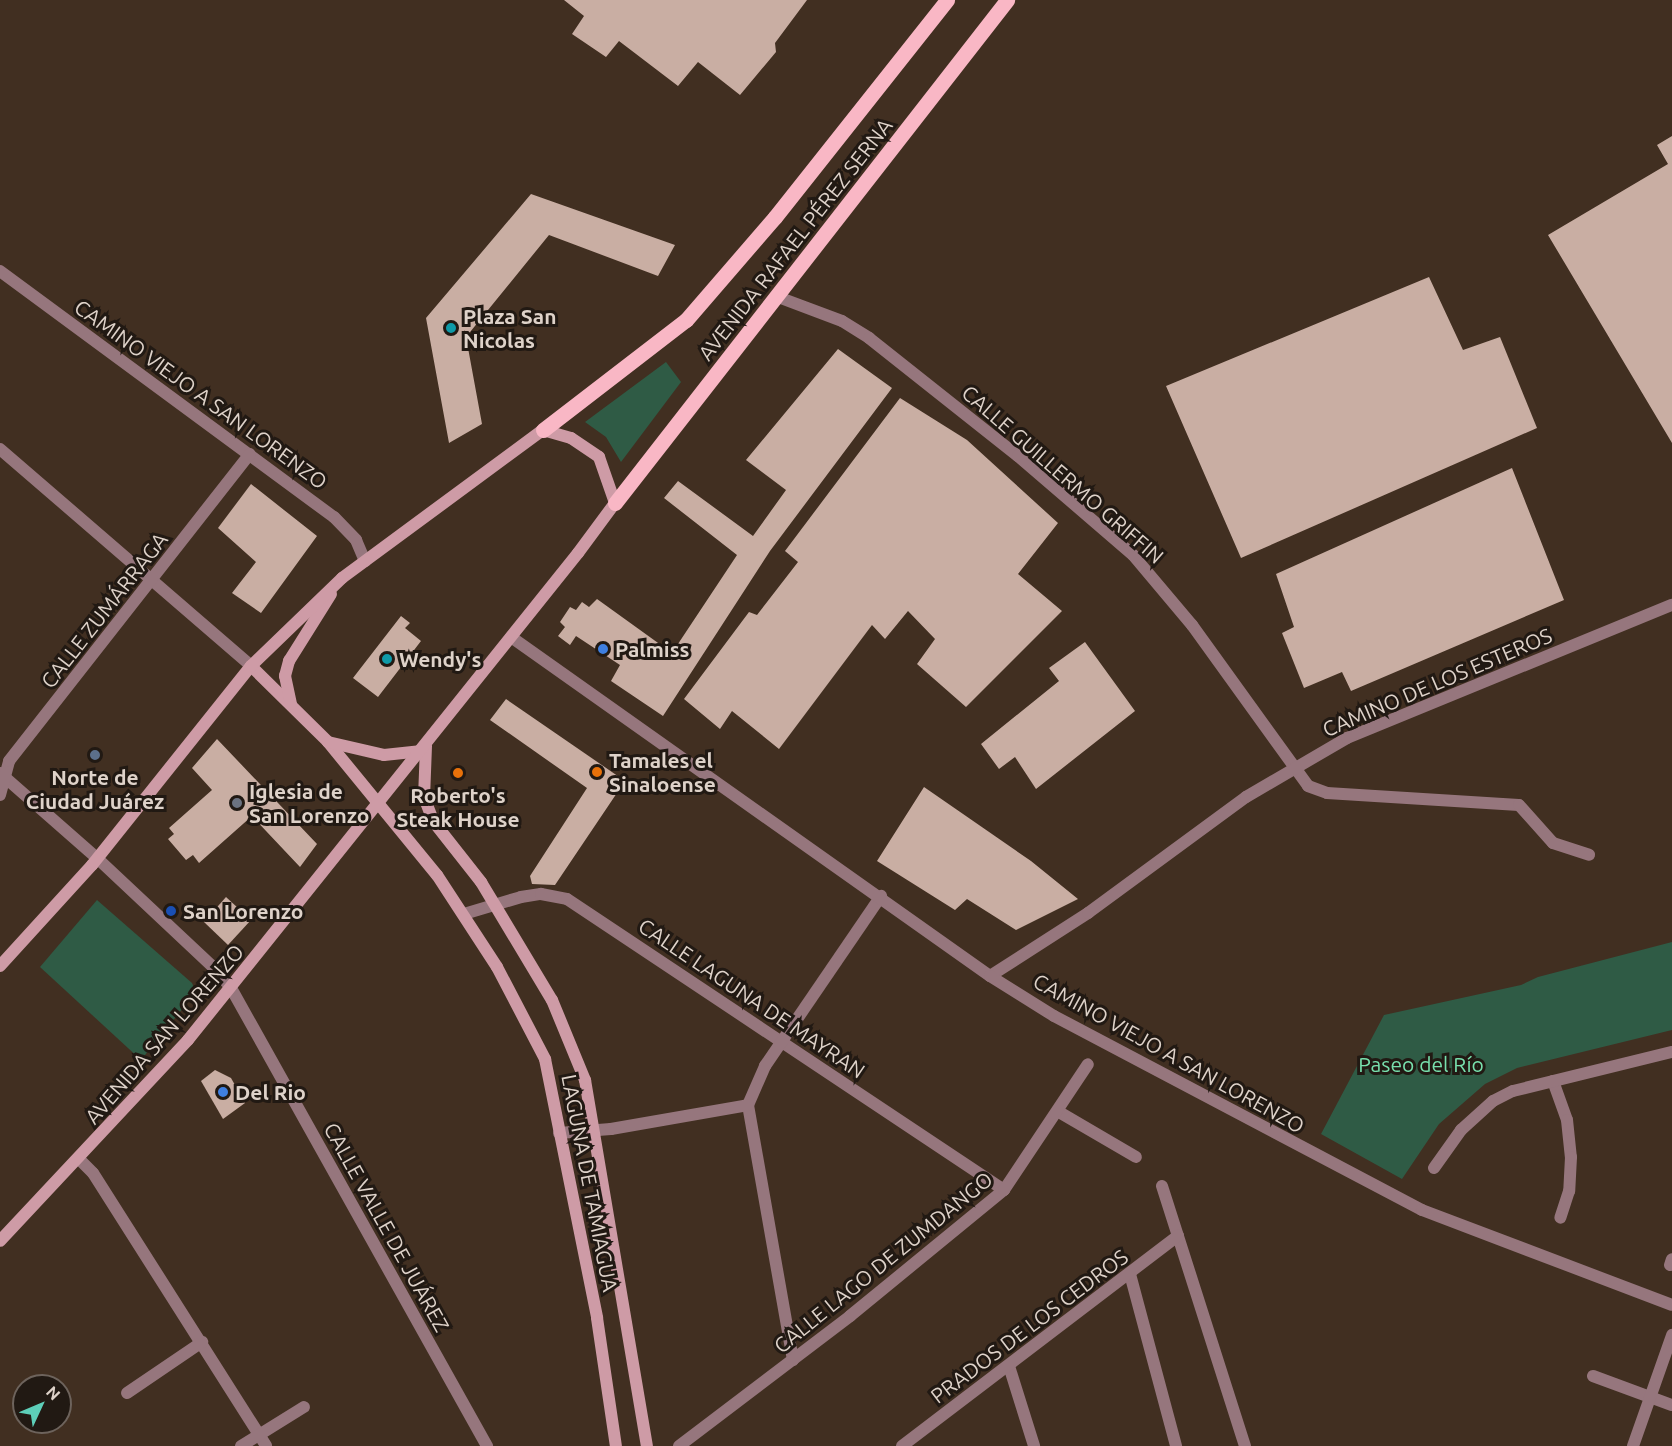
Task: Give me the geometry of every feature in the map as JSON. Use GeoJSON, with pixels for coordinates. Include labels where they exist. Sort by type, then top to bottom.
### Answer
{"type":"FeatureCollection","features":[{"type":"Feature","properties":{"kind":"main road","name":"AVENIDA RAFAEL PÉREZ SERNA"},"geometry":{"type":"LineString","coordinates":[[543,430],[687,320],[775,217],[947,0]]}},
{"type":"Feature","properties":{"kind":"main road","name":"AVENIDA RAFAEL PÉREZ SERNA"},"geometry":{"type":"LineString","coordinates":[[615,503],[1008,0]]}},
{"type":"Feature","properties":{"kind":"main road"},"geometry":{"type":"LineString","coordinates":[[0,966],[98,859],[251,666],[342,578],[364,561],[543,430],[571,438],[598,457],[615,503]]}},
{"type":"Feature","properties":{"kind":"main road","name":"AVENIDA SAN LORENZO"},"geometry":{"type":"LineString","coordinates":[[0,1241],[80,1160],[231,988],[424,749],[615,503]]}},
{"type":"Feature","properties":{"kind":"main road"},"geometry":{"type":"LineString","coordinates":[[291,704],[285,676],[289,661],[342,578]]}},
{"type":"Feature","properties":{"kind":"main road","name":"LAGUNA DE TAMIAGUA"},"geometry":{"type":"LineString","coordinates":[[251,666],[328,742],[437,875],[464,914],[545,1059],[597,1318],[616,1446]]}},
{"type":"Feature","properties":{"kind":"main road"},"geometry":{"type":"LineString","coordinates":[[328,742],[384,755],[424,749]]}},
{"type":"Feature","properties":{"kind":"main road","name":"LAGUNA DE TAMIAGUA"},"geometry":{"type":"LineString","coordinates":[[424,749],[424,797],[433,821],[494,904],[552,1000],[575,1048],[595,1130],[647,1446]]}},
{"type":"Feature","properties":{"kind":"street","name":"CAMINO VIEJO A SAN LORENZO"},"geometry":{"type":"LineString","coordinates":[[0,271],[334,517],[356,540],[364,561]]}},
{"type":"Feature","properties":{"kind":"street","name":"CALLE GUILLERMO GRIFFIN"},"geometry":{"type":"LineString","coordinates":[[778,297],[842,321],[869,338],[1018,456],[1133,555],[1204,641],[1293,769],[1308,786],[1327,793],[1519,805],[1553,843],[1589,855]]}},
{"type":"Feature","properties":{"kind":"street"},"geometry":{"type":"LineString","coordinates":[[0,449],[251,666]]}},
{"type":"Feature","properties":{"kind":"street","name":"CALLE ZUMÁRRAGA"},"geometry":{"type":"LineString","coordinates":[[0,795],[2,775],[9,761],[152,582],[249,454]]}},
{"type":"Feature","properties":{"kind":"street","name":"CAMINO DE LOS ESTEROS"},"geometry":{"type":"LineString","coordinates":[[990,976],[1088,913],[1246,797],[1347,738],[1672,604]]}},
{"type":"Feature","properties":{"kind":"street","name":"CAMINO VIEJO A SAN LORENZO"},"geometry":{"type":"LineString","coordinates":[[511,636],[881,896],[990,976],[1125,1057],[1422,1210],[1672,1305]]}},
{"type":"Feature","properties":{"kind":"street","name":"CALLE VALLE DE JUÁREZ"},"geometry":{"type":"LineString","coordinates":[[2,775],[98,859],[213,967],[231,988],[486,1446]]}},
{"type":"Feature","properties":{"kind":"street","name":"CALLE LAGUNA DE MAYRAN"},"geometry":{"type":"LineString","coordinates":[[464,914],[494,904],[541,894],[567,899],[1004,1190]]}},
{"type":"Feature","properties":{"kind":"street"},"geometry":{"type":"LineString","coordinates":[[793,1360],[748,1105],[780,1042],[881,896]]}},
{"type":"Feature","properties":{"kind":"street"},"geometry":{"type":"LineString","coordinates":[[1434,1168],[1477,1112],[1513,1091],[1671,1056]]}},
{"type":"Feature","properties":{"kind":"street","name":"CALLE LAGO DE ZUMDANGO"},"geometry":{"type":"LineString","coordinates":[[679,1446],[725,1414],[1004,1190],[1059,1112],[1088,1064]]}},
{"type":"Feature","properties":{"kind":"street"},"geometry":{"type":"LineString","coordinates":[[1553,1081],[1567,1120],[1571,1157],[1569,1191],[1560,1218]]}},
{"type":"Feature","properties":{"kind":"street"},"geometry":{"type":"LineString","coordinates":[[559,1133],[595,1130],[748,1105]]}},
{"type":"Feature","properties":{"kind":"street"},"geometry":{"type":"LineString","coordinates":[[1059,1112],[1136,1158]]}},
{"type":"Feature","properties":{"kind":"street"},"geometry":{"type":"LineString","coordinates":[[80,1160],[93,1173],[266,1446]]}},
{"type":"Feature","properties":{"kind":"street"},"geometry":{"type":"LineString","coordinates":[[1162,1186],[1245,1446]]}},
{"type":"Feature","properties":{"kind":"street","name":"PRADOS DE LOS CEDROS"},"geometry":{"type":"LineString","coordinates":[[902,1446],[1178,1236]]}},
{"type":"Feature","properties":{"kind":"street"},"geometry":{"type":"LineString","coordinates":[[1130,1274],[1176,1446]]}},
{"type":"Feature","properties":{"kind":"street"},"geometry":{"type":"LineString","coordinates":[[1633,1446],[1672,1335]]}},
{"type":"Feature","properties":{"kind":"street"},"geometry":{"type":"LineString","coordinates":[[127,1393],[202,1342]]}},
{"type":"Feature","properties":{"kind":"street"},"geometry":{"type":"LineString","coordinates":[[1009,1366],[1034,1446]]}},
{"type":"Feature","properties":{"kind":"street"},"geometry":{"type":"LineString","coordinates":[[1593,1376],[1672,1405]]}},
{"type":"Feature","properties":{"kind":"street"},"geometry":{"type":"LineString","coordinates":[[241,1446],[304,1407]]}},
{"type":"Feature","properties":{"kind":"green space"},"geometry":{"type":"Polygon","coordinates":[[[666,362],[681,382],[621,462],[606,437],[585,422],[666,362]]]}},
{"type":"Feature","properties":{"kind":"green space"},"geometry":{"type":"Polygon","coordinates":[[[97,900],[192,983],[196,992],[141,1060],[40,967],[97,900]]]}},
{"type":"Feature","properties":{"kind":"green space","name":"Paseo del Río"},"geometry":{"type":"Polygon","coordinates":[[[1672,942],[1672,1030],[1517,1068],[1485,1084],[1439,1124],[1402,1179],[1321,1134],[1384,1015],[1521,985],[1538,977],[1672,942]]]}},
{"type":"Feature","properties":{"kind":"building"},"geometry":{"type":"Polygon","coordinates":[[[564,0],[807,0],[775,43],[776,52],[740,95],[698,62],[678,86],[619,41],[606,57],[572,34],[584,16],[564,0]]]}},
{"type":"Feature","properties":{"kind":"building"},"geometry":{"type":"Polygon","coordinates":[[[1672,136],[1672,443],[1548,235],[1668,164],[1657,145],[1672,136]]]}},
{"type":"Feature","properties":{"kind":"building","name":"Plaza San Nicolas"},"geometry":{"type":"Polygon","coordinates":[[[531,194],[675,245],[658,276],[549,235],[466,337],[482,424],[449,443],[426,318],[531,194]]]}},
{"type":"Feature","properties":{"kind":"building"},"geometry":{"type":"Polygon","coordinates":[[[1429,277],[1463,350],[1500,337],[1537,428],[1241,558],[1166,386],[1429,277]]]}},
{"type":"Feature","properties":{"kind":"building"},"geometry":{"type":"Polygon","coordinates":[[[838,349],[892,388],[770,551],[663,716],[611,681],[620,665],[576,636],[570,645],[558,636],[565,627],[560,622],[570,607],[576,610],[582,602],[589,607],[597,599],[672,653],[737,555],[664,498],[678,481],[753,536],[786,490],[746,460],[838,349]]]}},
{"type":"Feature","properties":{"kind":"building"},"geometry":{"type":"Polygon","coordinates":[[[900,398],[967,440],[1058,523],[1018,574],[1062,611],[966,707],[917,664],[935,639],[908,611],[885,639],[872,625],[779,749],[732,711],[720,729],[684,699],[749,612],[757,615],[798,562],[785,551],[900,398]]]}},
{"type":"Feature","properties":{"kind":"building"},"geometry":{"type":"Polygon","coordinates":[[[1512,468],[1564,600],[1351,691],[1342,672],[1304,688],[1282,633],[1294,627],[1276,574],[1512,468]]]}},
{"type":"Feature","properties":{"kind":"building"},"geometry":{"type":"Polygon","coordinates":[[[251,484],[317,536],[261,613],[232,593],[256,562],[218,528],[251,484]]]}},
{"type":"Feature","properties":{"kind":"building","name":"Wendy's"},"geometry":{"type":"Polygon","coordinates":[[[401,616],[410,623],[405,628],[421,641],[378,697],[353,678],[401,616]]]}},
{"type":"Feature","properties":{"kind":"building"},"geometry":{"type":"Polygon","coordinates":[[[1085,642],[1135,711],[1036,789],[1015,757],[999,769],[981,744],[1059,681],[1049,668],[1085,642]]]}},
{"type":"Feature","properties":{"kind":"building"},"geometry":{"type":"Polygon","coordinates":[[[506,699],[625,781],[555,885],[532,884],[530,876],[587,788],[490,720],[506,699]]]}},
{"type":"Feature","properties":{"kind":"building","name":"Iglesia de San Lorenzo"},"geometry":{"type":"Polygon","coordinates":[[[217,739],[317,844],[300,867],[252,816],[199,863],[193,855],[186,860],[168,839],[174,834],[169,828],[212,790],[192,768],[217,739]]]}},
{"type":"Feature","properties":{"kind":"building"},"geometry":{"type":"Polygon","coordinates":[[[924,787],[1031,861],[1078,899],[1016,930],[967,899],[955,910],[877,861],[924,787]]]}},
{"type":"Feature","properties":{"kind":"building"},"geometry":{"type":"Polygon","coordinates":[[[226,897],[251,920],[228,945],[204,922],[226,897]]]}},
{"type":"Feature","properties":{"kind":"building","name":"Del Rio"},"geometry":{"type":"Polygon","coordinates":[[[215,1070],[231,1078],[245,1103],[223,1119],[201,1081],[215,1070]]]}},
{"type":"Feature","properties":{"kind":"place","name":"Plaza San Nicolas"},"geometry":{"type":"Point","coordinates":[451,328]}},
{"type":"Feature","properties":{"kind":"place","name":"Palmiss"},"geometry":{"type":"Point","coordinates":[603,649]}},
{"type":"Feature","properties":{"kind":"place","name":"Wendy's"},"geometry":{"type":"Point","coordinates":[387,659]}},
{"type":"Feature","properties":{"kind":"place","name":"Norte de Ciudad Juárez"},"geometry":{"type":"Point","coordinates":[95,755]}},
{"type":"Feature","properties":{"kind":"place","name":"Tamales el Sinaloense"},"geometry":{"type":"Point","coordinates":[597,772]}},
{"type":"Feature","properties":{"kind":"place","name":"Roberto's Steak House"},"geometry":{"type":"Point","coordinates":[458,773]}},
{"type":"Feature","properties":{"kind":"place","name":"Iglesia de San Lorenzo"},"geometry":{"type":"Point","coordinates":[237,803]}},
{"type":"Feature","properties":{"kind":"place","name":"San Lorenzo"},"geometry":{"type":"Point","coordinates":[171,911]}},
{"type":"Feature","properties":{"kind":"place","name":"Del Rio"},"geometry":{"type":"Point","coordinates":[223,1092]}}]}
